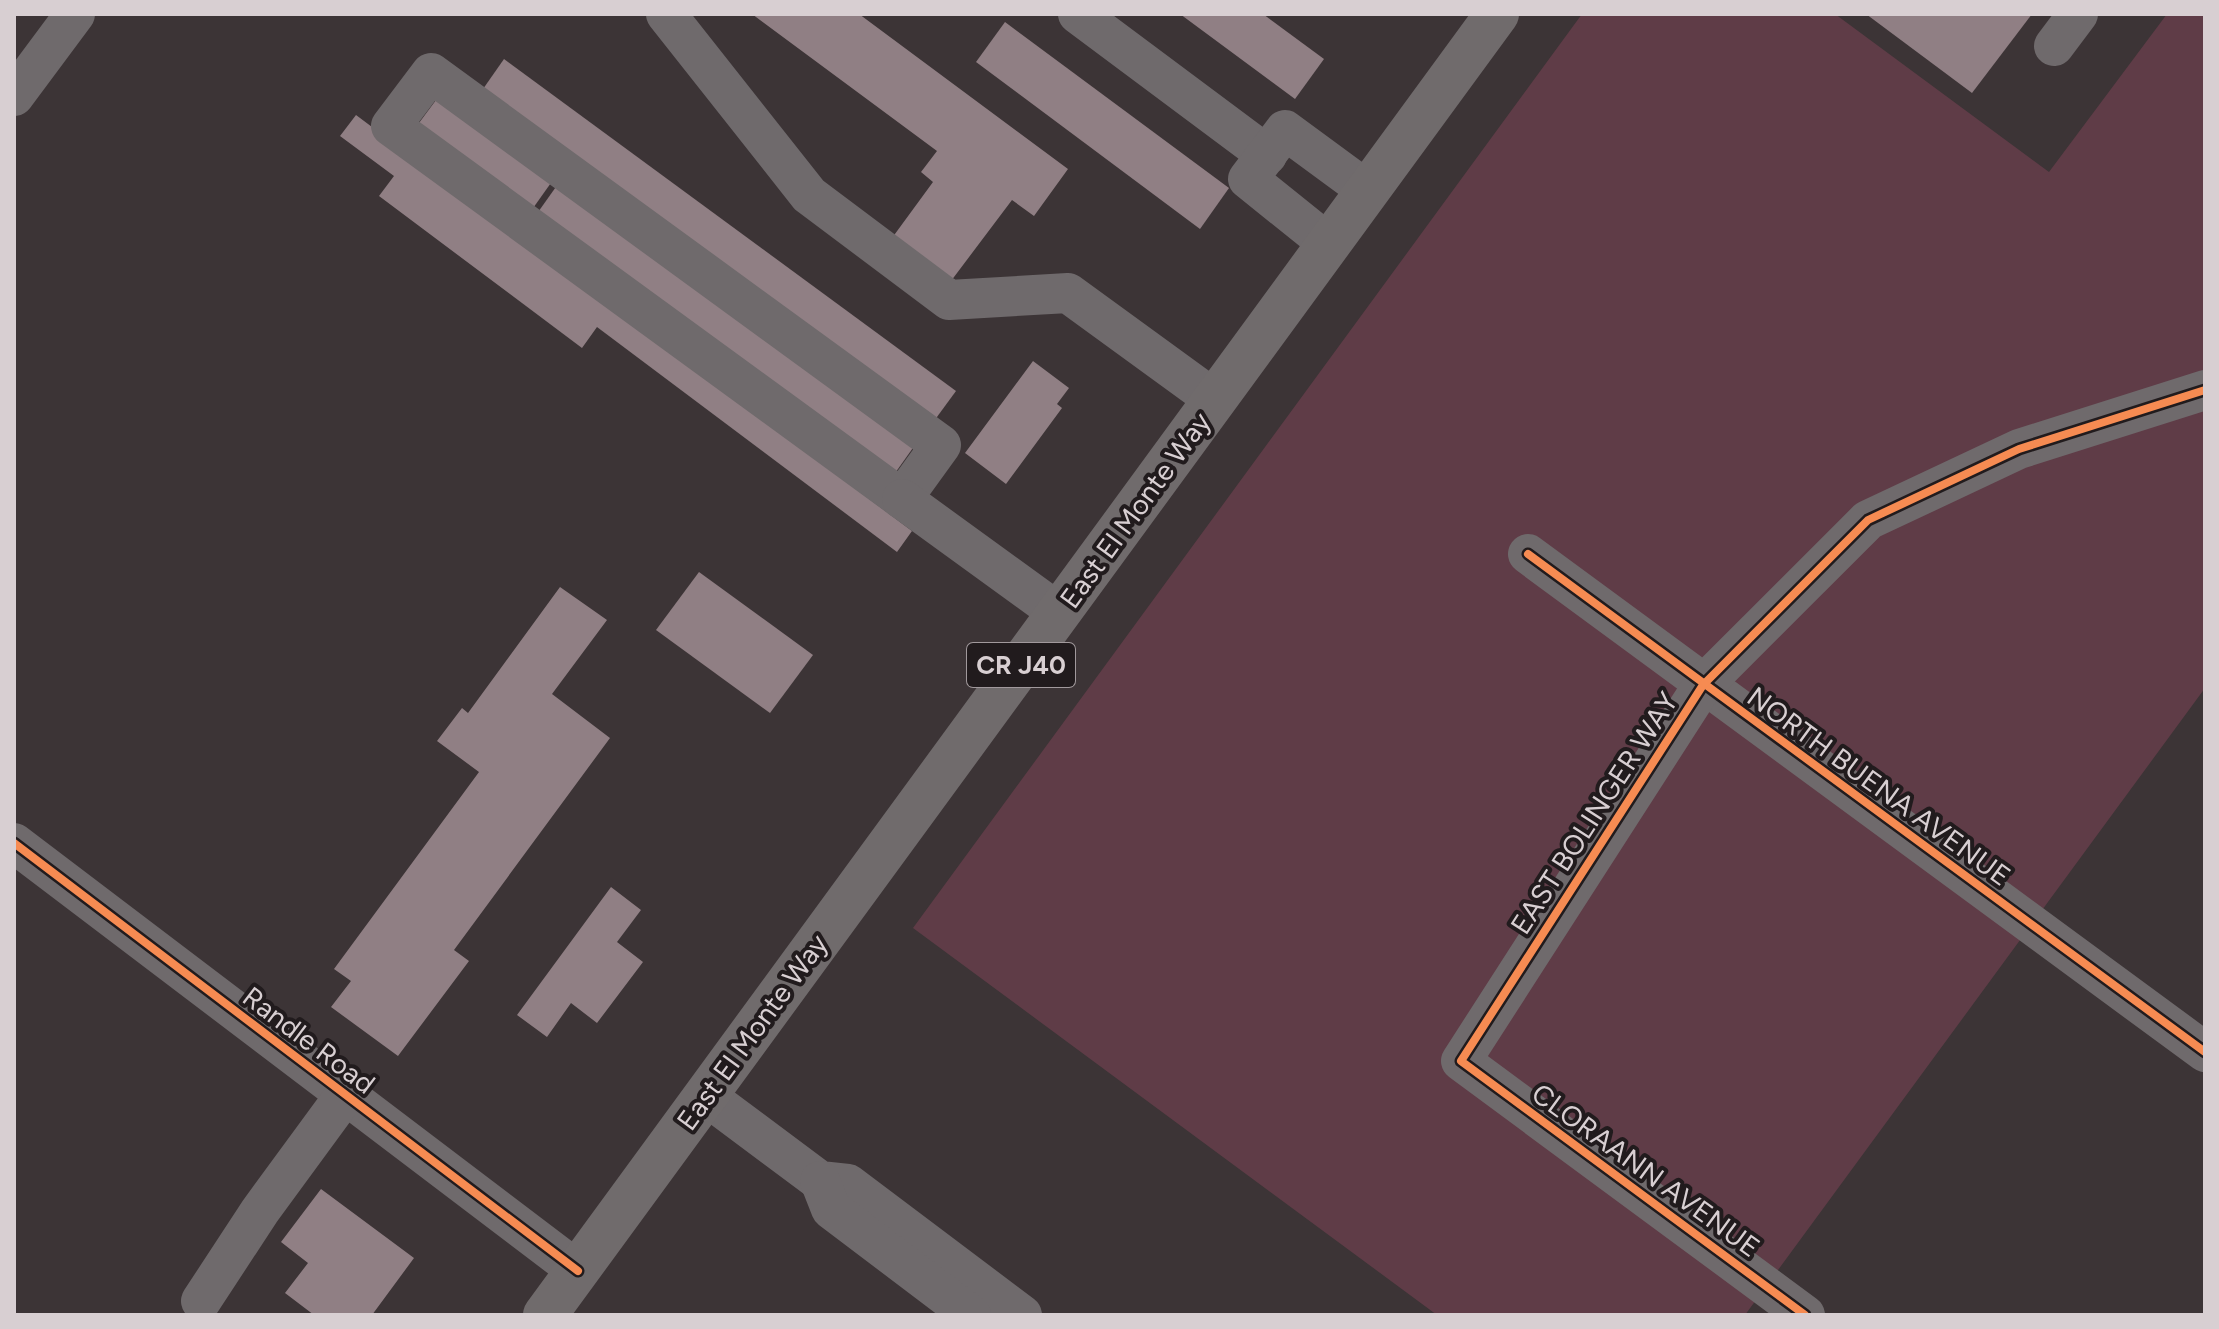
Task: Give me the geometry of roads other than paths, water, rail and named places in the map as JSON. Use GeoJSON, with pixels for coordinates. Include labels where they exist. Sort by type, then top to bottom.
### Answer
{"type":"FeatureCollection","features":[{"type":"Feature","properties":{"kind":"main road","name":"East El Monte Way"},"geometry":{"type":"LineString","coordinates":[[545,1315],[1497,14]]}},
{"type":"Feature","properties":{"kind":"street"},"geometry":{"type":"LineString","coordinates":[[14,96],[75,14]]}},
{"type":"Feature","properties":{"kind":"street"},"geometry":{"type":"LineString","coordinates":[[666,14],[809,195],[949,300],[1068,293],[1215,400]]}},
{"type":"Feature","properties":{"kind":"street"},"geometry":{"type":"LineString","coordinates":[[1078,14],[1267,155],[1368,191]]}},
{"type":"Feature","properties":{"kind":"street"},"geometry":{"type":"LineString","coordinates":[[2054,46],[2078,14]]}},
{"type":"Feature","properties":{"kind":"street"},"geometry":{"type":"LineString","coordinates":[[902,499],[941,445],[431,73],[391,126],[902,499],[1059,613]]}},
{"type":"Feature","properties":{"kind":"street"},"geometry":{"type":"LineString","coordinates":[[1267,155],[1329,244]]}},
{"type":"Feature","properties":{"kind":"street","name":"EAST BOLINGER WAY"},"geometry":{"type":"LineString","coordinates":[[1461,1061],[1703,685],[1868,520],[2019,449],[2205,390]]}},
{"type":"Feature","properties":{"kind":"street","name":"NORTH BUENA AVENUE"},"geometry":{"type":"LineString","coordinates":[[1528,554],[2205,1052]]}},
{"type":"Feature","properties":{"kind":"street","name":"Randle Road"},"geometry":{"type":"LineString","coordinates":[[21,863],[345,1095],[578,1271]]}},
{"type":"Feature","properties":{"kind":"street","name":"CLORAANN AVENUE"},"geometry":{"type":"LineString","coordinates":[[1461,1061],[1805,1315]]}},
{"type":"Feature","properties":{"kind":"street"},"geometry":{"type":"LineString","coordinates":[[201,1301],[260,1211],[345,1095]]}},
{"type":"Feature","properties":{"kind":"street"},"geometry":{"type":"LineString","coordinates":[[706,1096],[820,1181],[848,1184],[1022,1315]]}},
{"type":"Feature","properties":{"kind":"street"},"geometry":{"type":"LineString","coordinates":[[820,1181],[831,1209],[971,1315]]}}]}
